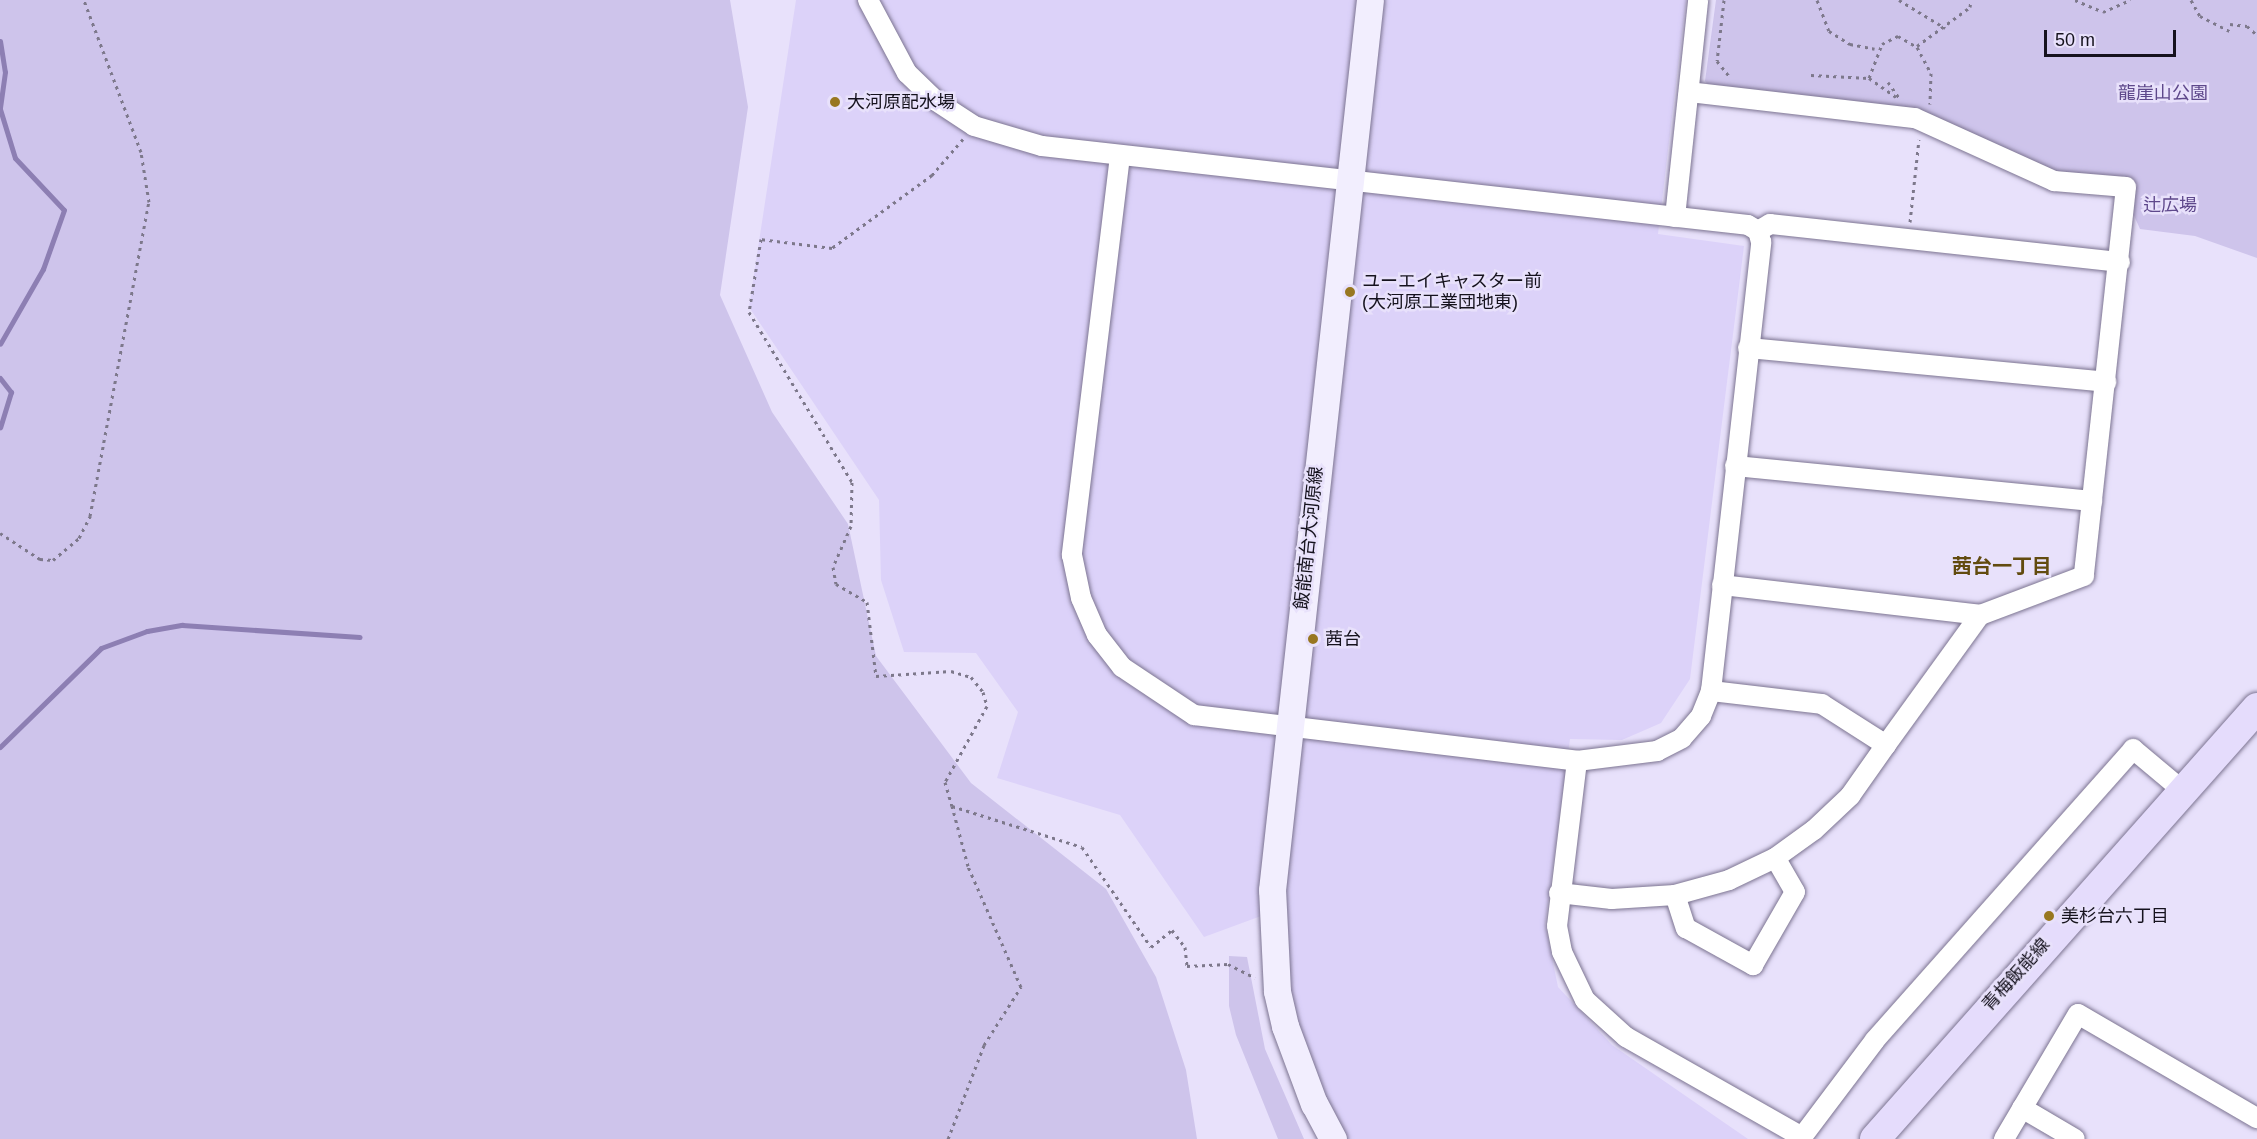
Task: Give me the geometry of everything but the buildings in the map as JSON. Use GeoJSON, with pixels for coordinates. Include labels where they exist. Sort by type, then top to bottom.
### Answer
{"type":"FeatureCollection","features":[{"type":"Feature","properties":{"kind":"main road","name":"青梅飯能線"},"geometry":{"type":"LineString","coordinates":[[1880,1138],[2257,708]]}},
{"type":"Feature","properties":{"kind":"street"},"geometry":{"type":"LineString","coordinates":[[868,0],[907,73],[936,101],[974,126],[1042,146],[1748,225],[1758,231]]}},
{"type":"Feature","properties":{"kind":"street","name":"飯能南台大河原線"},"geometry":{"type":"LineString","coordinates":[[1333,1139],[1299,1068],[1276,990],[1272,890],[1348,182],[1370,0]]}},
{"type":"Feature","properties":{"kind":"street"},"geometry":{"type":"LineString","coordinates":[[1675,217],[1698,0]]}},
{"type":"Feature","properties":{"kind":"street"},"geometry":{"type":"LineString","coordinates":[[1689,92],[1926,113],[2054,181],[2126,187],[2120,262],[2084,576],[1980,615],[1722,585]]}},
{"type":"Feature","properties":{"kind":"street"},"geometry":{"type":"LineString","coordinates":[[1120,156],[1072,555],[1081,598],[1097,635],[1122,667],[1161,697],[1194,715],[1289,723],[1577,761],[1657,751],[1682,738],[1701,716],[1711,691],[1748,348],[1758,231]]}},
{"type":"Feature","properties":{"kind":"street"},"geometry":{"type":"LineString","coordinates":[[1758,231],[1770,224],[2120,262]]}},
{"type":"Feature","properties":{"kind":"street"},"geometry":{"type":"LineString","coordinates":[[1748,348],[2106,382]]}},
{"type":"Feature","properties":{"kind":"street"},"geometry":{"type":"LineString","coordinates":[[1735,466],[2092,501]]}},
{"type":"Feature","properties":{"kind":"street"},"geometry":{"type":"LineString","coordinates":[[1559,893],[1612,898],[1675,895],[1728,880],[1775,858],[1850,796],[1980,615]]}},
{"type":"Feature","properties":{"kind":"street"},"geometry":{"type":"LineString","coordinates":[[1711,691],[1822,704],[1886,745]]}},
{"type":"Feature","properties":{"kind":"street"},"geometry":{"type":"LineString","coordinates":[[1577,761],[1559,893],[1562,952],[1585,1000],[1603,1018],[1802,1137],[1875,1040],[2133,749],[2183,792]]}},
{"type":"Feature","properties":{"kind":"street"},"geometry":{"type":"LineString","coordinates":[[1675,895],[1686,928],[1753,965],[1796,892],[1775,858]]}},
{"type":"Feature","properties":{"kind":"street"},"geometry":{"type":"LineString","coordinates":[[2004,1139],[2078,1014],[2257,1118]]}},
{"type":"Feature","properties":{"kind":"street"},"geometry":{"type":"LineString","coordinates":[[2022,1108],[2075,1139]]}},
{"type":"Feature","properties":{"kind":"path"},"geometry":{"type":"LineString","coordinates":[[0,532],[40,559],[53,560],[79,538],[90,516],[148,202],[141,152],[84,0]]}},
{"type":"Feature","properties":{"kind":"path"},"geometry":{"type":"LineString","coordinates":[[1717,61],[1724,0]]}},
{"type":"Feature","properties":{"kind":"path"},"geometry":{"type":"LineString","coordinates":[[1817,0],[1829,31],[1850,44],[1875,49]]}},
{"type":"Feature","properties":{"kind":"path"},"geometry":{"type":"LineString","coordinates":[[1899,0],[1945,28]]}},
{"type":"Feature","properties":{"kind":"path"},"geometry":{"type":"LineString","coordinates":[[1917,47],[1970,7],[1971,0]]}},
{"type":"Feature","properties":{"kind":"path"},"geometry":{"type":"LineString","coordinates":[[2076,0],[2103,12],[2130,0]]}},
{"type":"Feature","properties":{"kind":"path"},"geometry":{"type":"LineString","coordinates":[[2191,0],[2200,16],[2229,31]]}},
{"type":"Feature","properties":{"kind":"path"},"geometry":{"type":"LineString","coordinates":[[2230,24],[2247,26],[2257,35]]}},
{"type":"Feature","properties":{"kind":"path"},"geometry":{"type":"LineString","coordinates":[[1869,78],[1882,44],[1898,36],[1917,47],[1932,78],[1927,84],[1926,113],[1908,239]]}},
{"type":"Feature","properties":{"kind":"path"},"geometry":{"type":"LineString","coordinates":[[1710,60],[1717,61],[1732,77]]}},
{"type":"Feature","properties":{"kind":"path"},"geometry":{"type":"LineString","coordinates":[[1811,75],[1869,78],[1884,85],[1892,93]]}},
{"type":"Feature","properties":{"kind":"path"},"geometry":{"type":"LineString","coordinates":[[1884,85],[1889,81],[1900,101]]}},
{"type":"Feature","properties":{"kind":"path"},"geometry":{"type":"LineString","coordinates":[[948,1139],[984,1045],[1021,987],[968,866],[945,782],[987,706],[983,692],[971,677],[951,670],[876,676],[871,612],[860,596],[836,584],[833,567],[851,526],[852,482],[749,312],[761,239],[831,248],[932,175],[974,126]]}},
{"type":"Feature","properties":{"kind":"path"},"geometry":{"type":"LineString","coordinates":[[952,806],[1082,847],[1151,947],[1172,930],[1185,947],[1187,966],[1228,964]]}},
{"type":"Feature","properties":{"kind":"shaded area"},"geometry":{"type":"Polygon","coordinates":[[[796,0],[1686,0],[1658,234],[1744,246],[1690,679],[1661,723],[1622,740],[1570,739],[1545,924],[1558,987],[1612,1045],[1748,1139],[1343,1139],[1287,1011],[1275,911],[1204,937],[1120,815],[997,778],[1018,712],[976,653],[904,652],[881,580],[879,500],[749,307],[796,0]]]}},
{"type":"Feature","properties":{"kind":"green space"},"geometry":{"type":"Polygon","coordinates":[[[0,0],[730,0],[748,107],[720,295],[772,412],[848,524],[876,656],[971,783],[1106,889],[1156,977],[1186,1070],[1197,1139],[0,1139],[0,0]]]}},
{"type":"Feature","properties":{"kind":"green space","name":"龍崖山公園"},"geometry":{"type":"Polygon","coordinates":[[[1716,0],[2257,0],[2257,258],[2195,236],[2140,229],[2132,211],[2133,182],[2051,171],[1990,142],[1764,93],[1710,87],[1705,81],[1716,0]]]}},
{"type":"Feature","properties":{"kind":"green space"},"geometry":{"type":"Polygon","coordinates":[[[1229,956],[1247,957],[1265,1049],[1304,1139],[1278,1139],[1236,1035],[1229,1006],[1229,956]]]}},
{"type":"Feature","properties":{"kind":"waterway"},"geometry":{"type":"LineString","coordinates":[[0,41],[5,72],[0,108]]}},
{"type":"Feature","properties":{"kind":"waterway"},"geometry":{"type":"LineString","coordinates":[[0,109],[15,158],[64,210],[43,269],[0,344]]}},
{"type":"Feature","properties":{"kind":"waterway"},"geometry":{"type":"LineString","coordinates":[[0,378],[11,392],[0,427]]}},
{"type":"Feature","properties":{"kind":"waterway"},"geometry":{"type":"LineString","coordinates":[[0,747],[101,648],[147,631],[182,625],[360,637]]}},
{"type":"Feature","properties":{"kind":"place","name":"大河原配水場"},"geometry":{"type":"Point","coordinates":[835,102]}},
{"type":"Feature","properties":{"kind":"place","name":"ユーエイキャスター前 (大河原工業団地東)"},"geometry":{"type":"Point","coordinates":[1350,292]}},
{"type":"Feature","properties":{"kind":"place","name":"茜台"},"geometry":{"type":"Point","coordinates":[1313,639]}},
{"type":"Feature","properties":{"kind":"place","name":"美杉台六丁目"},"geometry":{"type":"Point","coordinates":[2049,916]}},
{"type":"Feature","properties":{"kind":"district","name":"茜台一丁目"},"geometry":{"type":"Point","coordinates":[2002,566]}},
{"type":"Feature","properties":{"kind":"park label","name":"辻広場"},"geometry":{"type":"Point","coordinates":[2170,205]}}]}
